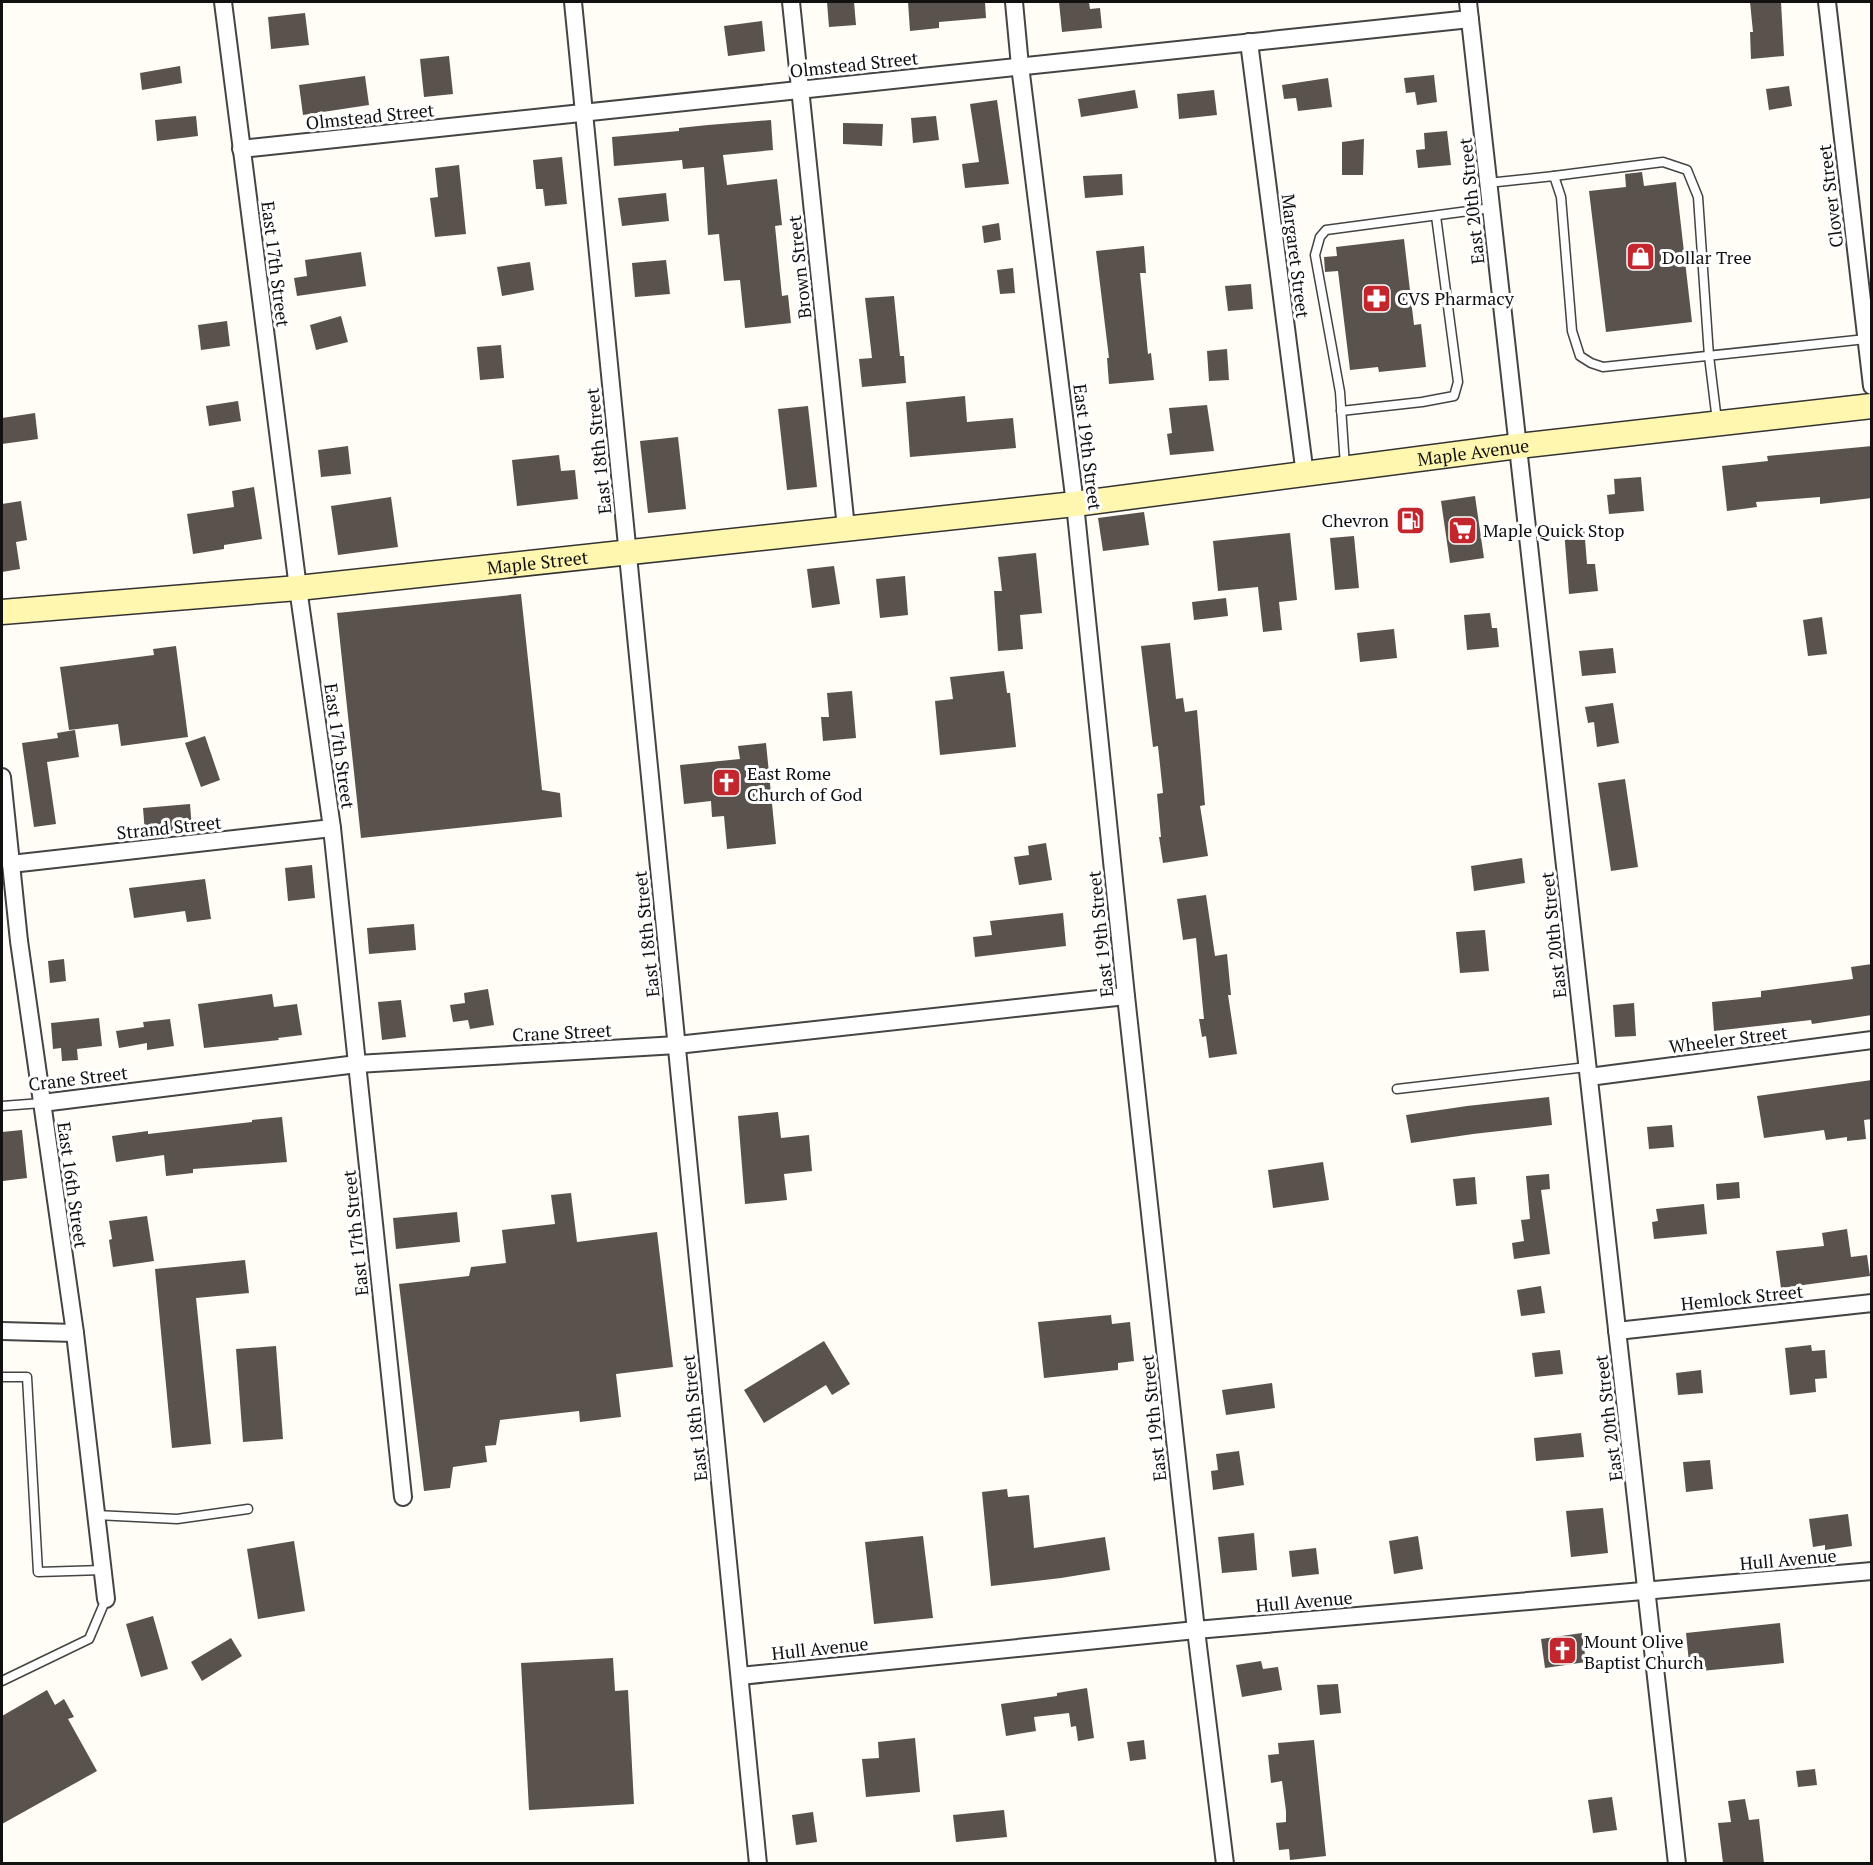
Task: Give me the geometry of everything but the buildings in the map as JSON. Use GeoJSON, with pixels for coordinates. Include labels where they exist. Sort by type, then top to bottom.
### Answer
{"type":"FeatureCollection","features":[{"type":"Feature","properties":{"kind":"main road","name":"Maple Avenue"},"geometry":{"type":"LineString","coordinates":[[1075,504],[1518,446],[1872,406]]}},
{"type":"Feature","properties":{"kind":"main road","name":"Maple Street"},"geometry":{"type":"LineString","coordinates":[[2,612],[298,588],[1075,504]]}},
{"type":"Feature","properties":{"kind":"street","name":"East 17th Street"},"geometry":{"type":"LineString","coordinates":[[223,2],[298,588],[332,828],[403,1497]]}},
{"type":"Feature","properties":{"kind":"street","name":"East 18th Street"},"geometry":{"type":"LineString","coordinates":[[573,2],[758,1863]]}},
{"type":"Feature","properties":{"kind":"street","name":"Brown Street"},"geometry":{"type":"LineString","coordinates":[[791,2],[846,528]]}},
{"type":"Feature","properties":{"kind":"street","name":"East 19th Street"},"geometry":{"type":"LineString","coordinates":[[1014,2],[1075,504],[1126,996],[1196,1630],[1225,1863]]}},
{"type":"Feature","properties":{"kind":"street","name":"East 20th Street"},"geometry":{"type":"LineString","coordinates":[[1468,2],[1677,1863]]}},
{"type":"Feature","properties":{"kind":"street","name":"Clover Street"},"geometry":{"type":"LineString","coordinates":[[1827,2],[1872,386]]}},
{"type":"Feature","properties":{"kind":"street","name":"Olmstead Street"},"geometry":{"type":"LineString","coordinates":[[241,149],[1470,19]]}},
{"type":"Feature","properties":{"kind":"street","name":"Margaret Street"},"geometry":{"type":"LineString","coordinates":[[1249,42],[1305,475]]}},
{"type":"Feature","properties":{"kind":"street","name":"East 16th Street"},"geometry":{"type":"LineString","coordinates":[[2,777],[19,941],[75,1333],[106,1599]]}},
{"type":"Feature","properties":{"kind":"street","name":"Strand Street"},"geometry":{"type":"LineString","coordinates":[[10,864],[332,828]]}},
{"type":"Feature","properties":{"kind":"street"},"geometry":{"type":"LineString","coordinates":[[2,943],[19,941]]}},
{"type":"Feature","properties":{"kind":"street","name":"Crane Street"},"geometry":{"type":"LineString","coordinates":[[42,1103],[357,1064],[676,1045],[1126,996]]}},
{"type":"Feature","properties":{"kind":"street","name":"Wheeler Street"},"geometry":{"type":"LineString","coordinates":[[1588,1072],[1872,1040]]}},
{"type":"Feature","properties":{"kind":"street","name":"Hemlock Street"},"geometry":{"type":"LineString","coordinates":[[1617,1330],[1872,1302]]}},
{"type":"Feature","properties":{"kind":"street"},"geometry":{"type":"LineString","coordinates":[[2,1330],[75,1333]]}},
{"type":"Feature","properties":{"kind":"street","name":"Hull Avenue"},"geometry":{"type":"LineString","coordinates":[[740,1676],[1196,1630],[1872,1571]]}},
{"type":"Feature","properties":{"kind":"lane"},"geometry":{"type":"LineString","coordinates":[[1488,183],[1663,162],[1687,170],[1698,197],[1710,356],[1718,424]]}},
{"type":"Feature","properties":{"kind":"lane"},"geometry":{"type":"LineString","coordinates":[[1554,176],[1561,197],[1572,331],[1580,356],[1591,363],[1603,367],[1866,339]]}},
{"type":"Feature","properties":{"kind":"lane"},"geometry":{"type":"LineString","coordinates":[[1345,470],[1340,392],[1315,255],[1320,237],[1326,230],[1491,208]]}},
{"type":"Feature","properties":{"kind":"lane"},"geometry":{"type":"LineString","coordinates":[[1341,411],[1454,396],[1458,382],[1436,216]]}},
{"type":"Feature","properties":{"kind":"lane"},"geometry":{"type":"LineString","coordinates":[[1397,1089],[1588,1072]]}},
{"type":"Feature","properties":{"kind":"lane","name":"Crane Street"},"geometry":{"type":"LineString","coordinates":[[2,1106],[42,1103]]}},
{"type":"Feature","properties":{"kind":"lane"},"geometry":{"type":"LineString","coordinates":[[2,1377],[27,1377],[38,1572],[103,1570]]}},
{"type":"Feature","properties":{"kind":"lane"},"geometry":{"type":"LineString","coordinates":[[96,1515],[177,1519],[248,1509]]}},
{"type":"Feature","properties":{"kind":"lane"},"geometry":{"type":"LineString","coordinates":[[2,1681],[89,1639],[106,1599]]}},
{"type":"Feature","properties":{"kind":"place","name":"Dollar Tree"},"geometry":{"type":"Point","coordinates":[1641,257]}},
{"type":"Feature","properties":{"kind":"place","name":"CVS Pharmacy"},"geometry":{"type":"Point","coordinates":[1376,298]}},
{"type":"Feature","properties":{"kind":"place","name":"Chevron"},"geometry":{"type":"Point","coordinates":[1410,520]}},
{"type":"Feature","properties":{"kind":"place","name":"Maple Quick Stop"},"geometry":{"type":"Point","coordinates":[1462,530]}},
{"type":"Feature","properties":{"kind":"place","name":"East Rome Church of God"},"geometry":{"type":"Point","coordinates":[726,783]}},
{"type":"Feature","properties":{"kind":"place","name":"Mount Olive Baptist Church"},"geometry":{"type":"Point","coordinates":[1563,1651]}}]}
